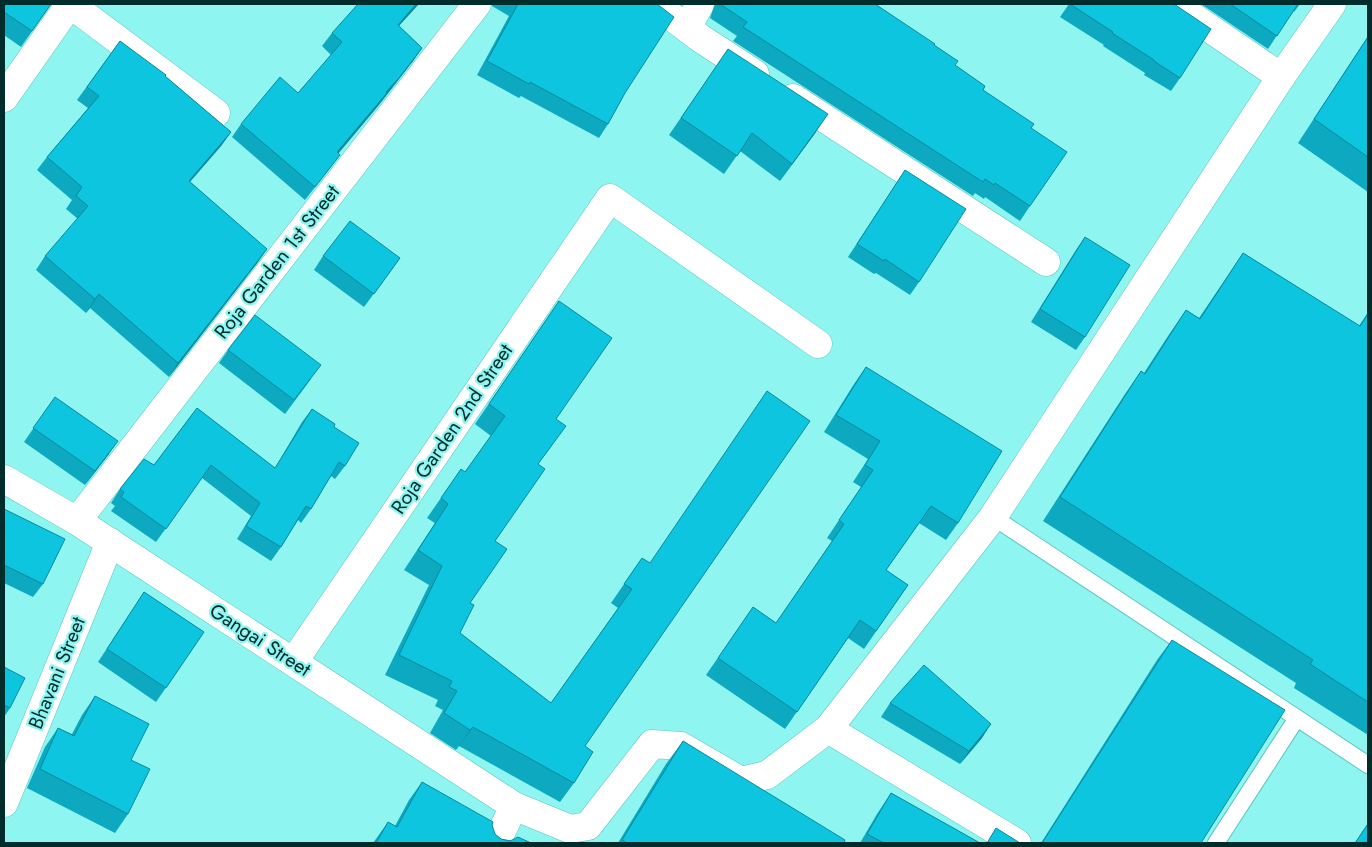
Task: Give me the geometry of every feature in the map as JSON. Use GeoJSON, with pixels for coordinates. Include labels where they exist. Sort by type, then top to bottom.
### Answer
{"type":"FeatureCollection","features":[{"type":"Feature","properties":{"kind":"street"},"geometry":{"type":"LineString","coordinates":[[4,98],[70,4],[216,113]]}},
{"type":"Feature","properties":{"kind":"street","name":"Roja Garden 1st Street"},"geometry":{"type":"LineString","coordinates":[[78,521],[477,4]]}},
{"type":"Feature","properties":{"kind":"street"},"geometry":{"type":"LineString","coordinates":[[656,4],[700,38],[1046,262]]}},
{"type":"Feature","properties":{"kind":"street"},"geometry":{"type":"LineString","coordinates":[[687,28],[700,4]]}},
{"type":"Feature","properties":{"kind":"street"},"geometry":{"type":"LineString","coordinates":[[1174,4],[1281,77]]}},
{"type":"Feature","properties":{"kind":"street"},"geometry":{"type":"LineString","coordinates":[[1017,843],[828,729],[993,517],[1281,77],[1332,4]]}},
{"type":"Feature","properties":{"kind":"street","name":"Roja Garden 2nd Street"},"geometry":{"type":"LineString","coordinates":[[294,661],[610,198],[818,344]]}},
{"type":"Feature","properties":{"kind":"street","name":"Gangai Street"},"geometry":{"type":"LineString","coordinates":[[4,479],[78,521],[514,806],[570,829],[588,826],[652,744],[681,746],[741,781],[767,776],[828,729]]}},
{"type":"Feature","properties":{"kind":"street","name":"Bhavani Street"},"geometry":{"type":"LineString","coordinates":[[4,803],[110,542]]}},
{"type":"Feature","properties":{"kind":"street"},"geometry":{"type":"LineString","coordinates":[[496,843],[514,806]]}},
{"type":"Feature","properties":{"kind":"lane"},"geometry":{"type":"LineString","coordinates":[[993,517],[1368,765]]}},
{"type":"Feature","properties":{"kind":"lane"},"geometry":{"type":"LineString","coordinates":[[1216,843],[1297,718]]}},
{"type":"Feature","properties":{"kind":"building"},"geometry":{"type":"Polygon","coordinates":[[[4,4],[51,4],[32,31],[4,12],[4,4]]]}},
{"type":"Feature","properties":{"kind":"building"},"geometry":{"type":"Polygon","coordinates":[[[358,4],[416,4],[398,25],[422,48],[337,152],[340,155],[315,187],[241,124],[280,77],[298,93],[342,42],[332,33],[358,4]]]}},
{"type":"Feature","properties":{"kind":"building"},"geometry":{"type":"Polygon","coordinates":[[[518,4],[657,4],[674,17],[625,93],[608,124],[487,61],[518,4]]]}},
{"type":"Feature","properties":{"kind":"building"},"geometry":{"type":"Polygon","coordinates":[[[720,4],[875,4],[958,61],[955,65],[985,86],[983,90],[1034,124],[1031,128],[1067,152],[1030,206],[995,183],[994,185],[985,179],[983,182],[743,27],[747,22],[720,4]]]}},
{"type":"Feature","properties":{"kind":"building"},"geometry":{"type":"Polygon","coordinates":[[[1070,4],[1174,4],[1211,29],[1180,78],[1070,4]]]}},
{"type":"Feature","properties":{"kind":"building"},"geometry":{"type":"Polygon","coordinates":[[[1230,4],[1298,4],[1277,36],[1230,4]]]}},
{"type":"Feature","properties":{"kind":"building"},"geometry":{"type":"Polygon","coordinates":[[[1368,37],[1368,157],[1314,119],[1368,37]]]}},
{"type":"Feature","properties":{"kind":"building"},"geometry":{"type":"Polygon","coordinates":[[[120,41],[166,75],[231,132],[189,181],[267,249],[178,363],[99,294],[95,299],[45,256],[88,206],[76,196],[82,187],[47,157],[99,96],[87,87],[120,41]]]}},
{"type":"Feature","properties":{"kind":"building"},"geometry":{"type":"Polygon","coordinates":[[[728,49],[828,114],[792,164],[752,133],[737,156],[681,118],[728,49]]]}},
{"type":"Feature","properties":{"kind":"building"},"geometry":{"type":"Polygon","coordinates":[[[905,170],[966,209],[919,282],[885,259],[884,261],[857,244],[905,170]]]}},
{"type":"Feature","properties":{"kind":"building"},"geometry":{"type":"Polygon","coordinates":[[[350,221],[400,258],[374,294],[323,256],[350,221]]]}},
{"type":"Feature","properties":{"kind":"building"},"geometry":{"type":"Polygon","coordinates":[[[1085,237],[1130,265],[1085,337],[1040,309],[1085,237]]]}},
{"type":"Feature","properties":{"kind":"building"},"geometry":{"type":"Polygon","coordinates":[[[1243,253],[1360,326],[1368,314],[1368,702],[1310,664],[1313,660],[1060,497],[1141,371],[1145,374],[1186,310],[1200,319],[1243,253]]]}},
{"type":"Feature","properties":{"kind":"building"},"geometry":{"type":"Polygon","coordinates":[[[559,301],[612,338],[556,419],[566,426],[538,464],[545,469],[495,541],[507,549],[470,603],[474,605],[460,633],[551,703],[632,589],[624,584],[642,558],[650,563],[767,391],[810,421],[585,746],[593,752],[574,783],[473,727],[470,730],[444,713],[457,691],[449,687],[452,681],[399,655],[442,566],[418,550],[448,504],[441,498],[461,469],[465,472],[505,416],[489,404],[559,301]]]}},
{"type":"Feature","properties":{"kind":"building"},"geometry":{"type":"Polygon","coordinates":[[[255,315],[321,365],[294,400],[228,350],[255,315]]]}},
{"type":"Feature","properties":{"kind":"building"},"geometry":{"type":"Polygon","coordinates":[[[866,367],[1002,451],[958,523],[931,506],[886,570],[908,585],[876,631],[860,620],[797,712],[718,658],[753,607],[776,623],[844,524],[839,520],[873,470],[865,465],[880,441],[836,415],[866,367]]]}},
{"type":"Feature","properties":{"kind":"building"},"geometry":{"type":"Polygon","coordinates":[[[55,397],[118,441],[95,471],[33,428],[55,397]]]}},
{"type":"Feature","properties":{"kind":"building"},"geometry":{"type":"Polygon","coordinates":[[[197,408],[275,468],[312,409],[335,424],[334,427],[359,443],[345,466],[339,462],[311,509],[306,506],[281,547],[246,526],[260,503],[211,465],[166,529],[121,497],[124,492],[120,489],[144,459],[154,465],[197,408]]]}},
{"type":"Feature","properties":{"kind":"building"},"geometry":{"type":"Polygon","coordinates":[[[4,509],[65,539],[43,584],[4,565],[4,509]]]}},
{"type":"Feature","properties":{"kind":"building"},"geometry":{"type":"Polygon","coordinates":[[[144,592],[204,632],[166,688],[107,649],[144,592]]]}},
{"type":"Feature","properties":{"kind":"building"},"geometry":{"type":"Polygon","coordinates":[[[1172,640],[1285,710],[1201,843],[1042,843],[1172,640]]]}},
{"type":"Feature","properties":{"kind":"building"},"geometry":{"type":"Polygon","coordinates":[[[924,665],[991,724],[969,751],[890,703],[924,665]]]}},
{"type":"Feature","properties":{"kind":"building"},"geometry":{"type":"Polygon","coordinates":[[[4,667],[25,678],[10,708],[4,705],[4,667]]]}},
{"type":"Feature","properties":{"kind":"building"},"geometry":{"type":"Polygon","coordinates":[[[95,696],[149,724],[131,760],[150,769],[128,814],[40,769],[58,728],[74,736],[95,696]]]}},
{"type":"Feature","properties":{"kind":"building"},"geometry":{"type":"Polygon","coordinates":[[[683,741],[845,840],[844,843],[627,843],[622,840],[683,741]]]}},
{"type":"Feature","properties":{"kind":"building"},"geometry":{"type":"Polygon","coordinates":[[[422,782],[493,822],[495,834],[501,839],[510,841],[518,837],[531,843],[376,843],[388,822],[397,827],[422,782]]]}},
{"type":"Feature","properties":{"kind":"building"},"geometry":{"type":"Polygon","coordinates":[[[891,793],[980,843],[884,843],[867,834],[891,793]]]}},
{"type":"Feature","properties":{"kind":"building"},"geometry":{"type":"Polygon","coordinates":[[[1368,824],[1368,843],[1355,843],[1368,824]]]}},
{"type":"Feature","properties":{"kind":"building"},"geometry":{"type":"Polygon","coordinates":[[[996,828],[1020,843],[987,843],[996,828]]]}}]}
